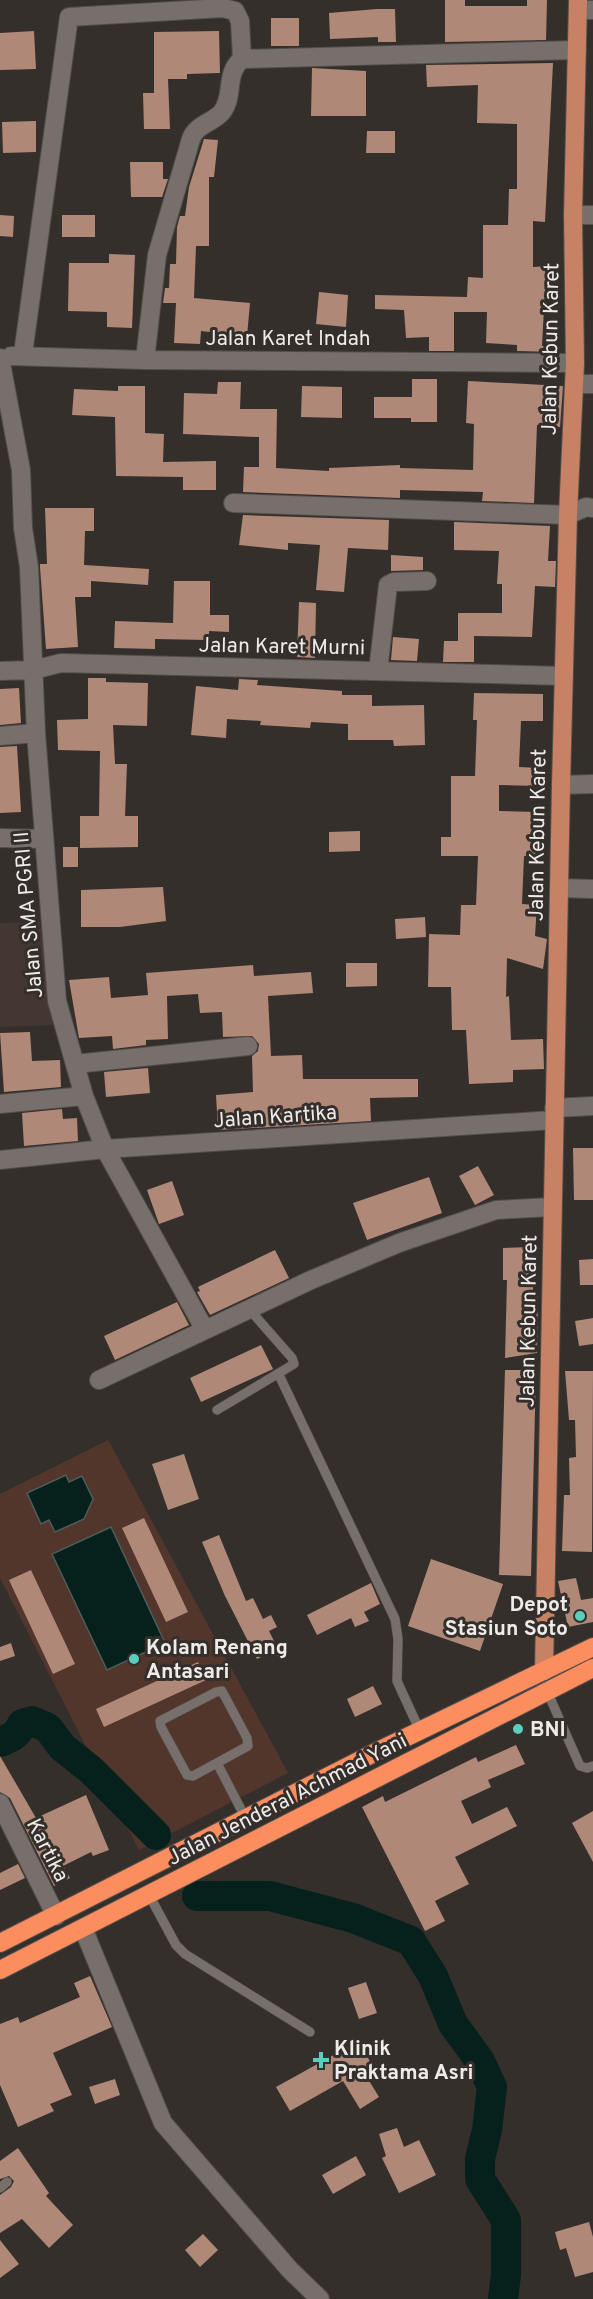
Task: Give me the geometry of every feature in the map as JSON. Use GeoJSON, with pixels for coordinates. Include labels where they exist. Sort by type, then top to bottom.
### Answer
{"type":"FeatureCollection","features":[{"type":"Feature","properties":{"kind":"highway","name":"Jalan Jenderal Achmad Yani"},"geometry":{"type":"LineString","coordinates":[[0,1942],[56,1916],[420,1731],[593,1647]]}},
{"type":"Feature","properties":{"kind":"highway","name":"Jalan Jenderal Achmad Yani"},"geometry":{"type":"LineString","coordinates":[[0,1970],[593,1668]]}},
{"type":"Feature","properties":{"kind":"highway"},"geometry":{"type":"LineString","coordinates":[[298,1792],[311,1810]]}},
{"type":"Feature","properties":{"kind":"main road","name":"Jalan Kebun Karet"},"geometry":{"type":"LineString","coordinates":[[544,1671],[561,785],[568,515],[575,363],[573,215],[577,50],[583,7]]}},
{"type":"Feature","properties":{"kind":"street"},"geometry":{"type":"LineString","coordinates":[[23,354],[67,8],[223,8],[235,11],[240,21],[242,59],[231,71],[226,106],[221,113],[198,128],[190,140],[157,255],[145,360]]}},
{"type":"Feature","properties":{"kind":"street"},"geometry":{"type":"LineString","coordinates":[[242,59],[577,50]]}},
{"type":"Feature","properties":{"kind":"street"},"geometry":{"type":"LineString","coordinates":[[573,215],[593,215]]}},
{"type":"Feature","properties":{"kind":"street","name":"Jalan Karet Indah"},"geometry":{"type":"LineString","coordinates":[[0,358],[23,354],[145,360],[575,363]]}},
{"type":"Feature","properties":{"kind":"street","name":"Jalan SMA PGRI II"},"geometry":{"type":"LineString","coordinates":[[0,358],[21,471],[36,734],[57,1001],[84,1096],[105,1149],[205,1330]]}},
{"type":"Feature","properties":{"kind":"street"},"geometry":{"type":"LineString","coordinates":[[574,384],[593,384]]}},
{"type":"Feature","properties":{"kind":"street"},"geometry":{"type":"LineString","coordinates":[[233,502],[568,515],[586,507],[593,508]]}},
{"type":"Feature","properties":{"kind":"street"},"geometry":{"type":"LineString","coordinates":[[378,671],[388,585],[394,582],[427,581]]}},
{"type":"Feature","properties":{"kind":"street","name":"Jalan Karet Murni"},"geometry":{"type":"LineString","coordinates":[[0,672],[33,670],[61,663],[564,676]]}},
{"type":"Feature","properties":{"kind":"street"},"geometry":{"type":"LineString","coordinates":[[0,736],[36,734]]}},
{"type":"Feature","properties":{"kind":"street"},"geometry":{"type":"LineString","coordinates":[[561,785],[593,784]]}},
{"type":"Feature","properties":{"kind":"street"},"geometry":{"type":"LineString","coordinates":[[0,837],[44,839]]}},
{"type":"Feature","properties":{"kind":"street"},"geometry":{"type":"LineString","coordinates":[[559,888],[593,889]]}},
{"type":"Feature","properties":{"kind":"street"},"geometry":{"type":"LineString","coordinates":[[75,1064],[248,1046]]}},
{"type":"Feature","properties":{"kind":"street"},"geometry":{"type":"LineString","coordinates":[[0,1104],[84,1096]]}},
{"type":"Feature","properties":{"kind":"street","name":"Jalan Kartika"},"geometry":{"type":"LineString","coordinates":[[0,1160],[105,1149],[554,1114],[593,1106]]}},
{"type":"Feature","properties":{"kind":"street"},"geometry":{"type":"LineString","coordinates":[[99,1380],[354,1261],[479,1215],[510,1208],[552,1207]]}},
{"type":"Feature","properties":{"kind":"street","name":"Kartika"},"geometry":{"type":"LineString","coordinates":[[0,1803],[56,1916]]}},
{"type":"Feature","properties":{"kind":"street"},"geometry":{"type":"LineString","coordinates":[[83,1928],[163,2123],[290,2270],[320,2299]]}},
{"type":"Feature","properties":{"kind":"lane"},"geometry":{"type":"LineString","coordinates":[[217,1410],[293,1366],[293,1361],[249,1309]]}},
{"type":"Feature","properties":{"kind":"lane"},"geometry":{"type":"LineString","coordinates":[[279,1375],[395,1619],[398,1639],[398,1681],[420,1731]]}},
{"type":"Feature","properties":{"kind":"lane"},"geometry":{"type":"LineString","coordinates":[[219,1691],[224,1694],[248,1742],[245,1748],[217,1763],[193,1776],[187,1775],[160,1724],[163,1719],[219,1691]]}},
{"type":"Feature","properties":{"kind":"lane"},"geometry":{"type":"LineString","coordinates":[[547,1691],[580,1766],[587,1768],[593,1766]]}},
{"type":"Feature","properties":{"kind":"lane"},"geometry":{"type":"LineString","coordinates":[[217,1763],[246,1819]]}},
{"type":"Feature","properties":{"kind":"lane"},"geometry":{"type":"LineString","coordinates":[[149,1895],[176,1945],[185,1954],[310,2032]]}},
{"type":"Feature","properties":{"kind":"shaded area"},"geometry":{"type":"Polygon","coordinates":[[[40,922],[53,1025],[0,1027],[0,923],[40,922]]]}},
{"type":"Feature","properties":{"kind":"shaded area","name":"Kolam Renang Antasari"},"geometry":{"type":"Polygon","coordinates":[[[108,1440],[288,1773],[139,1850],[0,1578],[0,1494],[108,1440]]]}},
{"type":"Feature","properties":{"kind":"water"},"geometry":{"type":"Polygon","coordinates":[[[66,1475],[69,1482],[82,1476],[93,1499],[84,1519],[55,1532],[49,1520],[41,1524],[27,1493],[66,1475]]]}},
{"type":"Feature","properties":{"kind":"water"},"geometry":{"type":"Polygon","coordinates":[[[111,1527],[165,1643],[107,1670],[52,1554],[111,1527]]]}},
{"type":"Feature","properties":{"kind":"building"},"geometry":{"type":"Polygon","coordinates":[[[445,0],[465,0],[465,6],[527,6],[527,0],[547,0],[546,40],[445,42],[445,0]]]}},
{"type":"Feature","properties":{"kind":"building"},"geometry":{"type":"Polygon","coordinates":[[[395,9],[396,42],[378,42],[378,37],[330,39],[329,13],[395,9]]]}},
{"type":"Feature","properties":{"kind":"building"},"geometry":{"type":"Polygon","coordinates":[[[271,18],[299,18],[299,46],[271,46],[271,18]]]}},
{"type":"Feature","properties":{"kind":"building"},"geometry":{"type":"Polygon","coordinates":[[[34,31],[36,69],[0,70],[0,33],[34,31]]]}},
{"type":"Feature","properties":{"kind":"building"},"geometry":{"type":"Polygon","coordinates":[[[219,31],[220,73],[187,74],[187,79],[168,79],[170,129],[144,129],[143,93],[154,93],[154,32],[219,31]]]}},
{"type":"Feature","properties":{"kind":"building"},"geometry":{"type":"Polygon","coordinates":[[[553,63],[545,222],[533,221],[533,267],[548,266],[549,290],[545,290],[542,346],[556,346],[556,352],[517,351],[517,345],[486,343],[487,312],[454,312],[454,351],[429,351],[429,337],[406,338],[404,310],[375,309],[375,295],[467,297],[468,277],[483,278],[483,225],[508,225],[509,189],[517,189],[517,124],[477,123],[478,85],[427,87],[426,65],[553,63]]]}},
{"type":"Feature","properties":{"kind":"building"},"geometry":{"type":"Polygon","coordinates":[[[312,68],[366,71],[366,116],[311,116],[312,68]]]}},
{"type":"Feature","properties":{"kind":"building"},"geometry":{"type":"Polygon","coordinates":[[[36,121],[36,152],[3,153],[2,122],[36,121]]]}},
{"type":"Feature","properties":{"kind":"building"},"geometry":{"type":"Polygon","coordinates":[[[367,131],[395,131],[395,153],[366,153],[367,131]]]}},
{"type":"Feature","properties":{"kind":"building"},"geometry":{"type":"Polygon","coordinates":[[[204,139],[218,140],[214,177],[209,177],[209,246],[196,246],[194,298],[250,303],[247,336],[201,331],[200,344],[174,343],[176,303],[163,303],[165,288],[169,288],[170,264],[176,264],[177,227],[180,216],[185,216],[189,187],[204,139]]]}},
{"type":"Feature","properties":{"kind":"building"},"geometry":{"type":"Polygon","coordinates":[[[130,162],[163,162],[163,179],[168,179],[162,197],[131,197],[130,162]]]}},
{"type":"Feature","properties":{"kind":"building"},"geometry":{"type":"Polygon","coordinates":[[[0,215],[14,216],[13,237],[0,236],[0,215]]]}},
{"type":"Feature","properties":{"kind":"building"},"geometry":{"type":"Polygon","coordinates":[[[62,215],[95,215],[95,237],[62,237],[62,215]]]}},
{"type":"Feature","properties":{"kind":"building"},"geometry":{"type":"Polygon","coordinates":[[[109,254],[135,255],[132,328],[107,327],[107,312],[68,311],[69,263],[109,263],[109,254]]]}},
{"type":"Feature","properties":{"kind":"building"},"geometry":{"type":"Polygon","coordinates":[[[319,292],[348,295],[346,327],[316,324],[319,292]]]}},
{"type":"Feature","properties":{"kind":"building"},"geometry":{"type":"Polygon","coordinates":[[[412,379],[437,379],[437,422],[411,422],[411,418],[374,418],[374,397],[412,397],[412,379]]]}},
{"type":"Feature","properties":{"kind":"building"},"geometry":{"type":"Polygon","coordinates":[[[468,381],[563,386],[560,427],[537,425],[534,503],[482,501],[483,492],[400,490],[400,498],[243,492],[244,467],[259,467],[259,437],[183,434],[184,393],[217,394],[218,382],[241,382],[240,409],[277,409],[276,468],[329,471],[329,468],[400,465],[400,468],[473,470],[474,424],[466,423],[468,381]]]}},
{"type":"Feature","properties":{"kind":"building"},"geometry":{"type":"Polygon","coordinates":[[[118,386],[145,386],[145,433],[164,434],[163,462],[216,461],[216,490],[183,490],[183,477],[116,476],[115,417],[72,415],[74,389],[118,391],[118,386]]]}},
{"type":"Feature","properties":{"kind":"building"},"geometry":{"type":"Polygon","coordinates":[[[302,386],[342,387],[342,418],[301,417],[302,386]]]}},
{"type":"Feature","properties":{"kind":"building"},"geometry":{"type":"Polygon","coordinates":[[[45,508],[94,508],[94,531],[85,531],[84,565],[149,569],[148,585],[91,581],[91,597],[75,597],[78,647],[46,649],[40,567],[40,564],[47,564],[45,508]]]}},
{"type":"Feature","properties":{"kind":"building"},"geometry":{"type":"Polygon","coordinates":[[[243,515],[389,520],[388,550],[348,548],[344,592],[316,590],[320,545],[288,543],[288,550],[239,545],[243,515]]]}},
{"type":"Feature","properties":{"kind":"building"},"geometry":{"type":"Polygon","coordinates":[[[454,522],[550,526],[548,561],[556,561],[555,587],[535,586],[532,637],[474,636],[474,662],[443,662],[444,641],[458,641],[458,613],[502,613],[502,584],[497,584],[499,551],[454,550],[454,522]]]}},
{"type":"Feature","properties":{"kind":"building"},"geometry":{"type":"Polygon","coordinates":[[[391,555],[423,557],[423,570],[391,571],[391,555]]]}},
{"type":"Feature","properties":{"kind":"building"},"geometry":{"type":"Polygon","coordinates":[[[174,581],[210,581],[210,615],[229,615],[229,632],[209,631],[209,640],[155,639],[155,649],[114,648],[115,621],[173,623],[174,581]]]}},
{"type":"Feature","properties":{"kind":"building"},"geometry":{"type":"Polygon","coordinates":[[[299,602],[316,603],[315,658],[297,657],[299,602]]]}},
{"type":"Feature","properties":{"kind":"building"},"geometry":{"type":"Polygon","coordinates":[[[393,637],[419,639],[417,661],[391,660],[393,637]]]}},
{"type":"Feature","properties":{"kind":"building"},"geometry":{"type":"Polygon","coordinates":[[[88,678],[106,678],[106,682],[148,683],[147,726],[113,725],[115,764],[127,764],[125,816],[138,816],[138,847],[80,848],[80,816],[99,816],[100,751],[58,750],[57,720],[88,719],[88,678]]]}},
{"type":"Feature","properties":{"kind":"building"},"geometry":{"type":"Polygon","coordinates":[[[239,679],[258,680],[257,685],[342,691],[342,695],[372,695],[372,706],[424,705],[425,745],[394,746],[393,740],[348,740],[348,724],[311,722],[310,728],[260,725],[261,721],[227,719],[226,738],[191,735],[196,686],[238,690],[239,679]]]}},
{"type":"Feature","properties":{"kind":"building"},"geometry":{"type":"Polygon","coordinates":[[[19,688],[21,723],[0,725],[0,689],[19,688]]]}},
{"type":"Feature","properties":{"kind":"building"},"geometry":{"type":"Polygon","coordinates":[[[474,693],[543,694],[543,721],[521,721],[519,767],[539,768],[538,786],[499,785],[499,811],[537,812],[537,838],[541,838],[541,857],[524,856],[522,904],[537,905],[535,936],[547,939],[543,969],[507,958],[506,997],[509,996],[511,1040],[543,1039],[544,1069],[513,1070],[513,1082],[469,1084],[466,1030],[452,1030],[451,987],[428,987],[429,934],[460,935],[461,905],[476,905],[478,856],[441,856],[441,837],[451,837],[451,776],[475,776],[477,720],[473,720],[474,693]]]}},
{"type":"Feature","properties":{"kind":"building"},"geometry":{"type":"Polygon","coordinates":[[[17,746],[21,812],[0,813],[0,747],[17,746]]]}},
{"type":"Feature","properties":{"kind":"building"},"geometry":{"type":"Polygon","coordinates":[[[360,831],[360,851],[329,852],[329,832],[360,831]]]}},
{"type":"Feature","properties":{"kind":"building"},"geometry":{"type":"Polygon","coordinates":[[[63,847],[78,847],[78,867],[63,867],[63,847]]]}},
{"type":"Feature","properties":{"kind":"building"},"geometry":{"type":"Polygon","coordinates":[[[163,887],[166,921],[120,927],[81,927],[81,890],[163,887]]]}},
{"type":"Feature","properties":{"kind":"building"},"geometry":{"type":"Polygon","coordinates":[[[425,917],[426,937],[396,939],[395,919],[425,917]]]}},
{"type":"Feature","properties":{"kind":"building"},"geometry":{"type":"Polygon","coordinates":[[[346,963],[377,963],[377,986],[346,987],[346,963]]]}},
{"type":"Feature","properties":{"kind":"building"},"geometry":{"type":"Polygon","coordinates":[[[253,965],[254,976],[311,972],[313,993],[268,996],[271,1056],[302,1055],[303,1079],[418,1079],[418,1097],[370,1098],[371,1121],[218,1130],[216,1095],[253,1092],[252,1056],[258,1051],[259,1044],[252,1036],[223,1037],[222,1012],[200,1013],[198,994],[167,996],[168,1039],[146,1040],[146,1045],[113,1049],[112,1036],[79,1038],[69,980],[109,977],[111,998],[148,995],[146,973],[253,965]]]}},
{"type":"Feature","properties":{"kind":"building"},"geometry":{"type":"Polygon","coordinates":[[[30,1032],[32,1061],[60,1060],[61,1087],[4,1092],[0,1033],[30,1032]]]}},
{"type":"Feature","properties":{"kind":"building"},"geometry":{"type":"Polygon","coordinates":[[[148,1068],[150,1093],[106,1097],[104,1072],[148,1068]]]}},
{"type":"Feature","properties":{"kind":"building"},"geometry":{"type":"Polygon","coordinates":[[[62,1109],[63,1119],[77,1118],[78,1141],[24,1146],[22,1113],[62,1109]]]}},
{"type":"Feature","properties":{"kind":"building"},"geometry":{"type":"Polygon","coordinates":[[[573,1148],[593,1148],[593,1200],[574,1200],[573,1148]]]}},
{"type":"Feature","properties":{"kind":"building"},"geometry":{"type":"Polygon","coordinates":[[[478,1166],[494,1195],[475,1205],[459,1176],[478,1166]]]}},
{"type":"Feature","properties":{"kind":"building"},"geometry":{"type":"Polygon","coordinates":[[[429,1177],[442,1213],[367,1240],[353,1203],[429,1177]]]}},
{"type":"Feature","properties":{"kind":"building"},"geometry":{"type":"Polygon","coordinates":[[[172,1181],[184,1215],[159,1224],[147,1190],[172,1181]]]}},
{"type":"Feature","properties":{"kind":"building"},"geometry":{"type":"Polygon","coordinates":[[[533,1247],[533,1296],[538,1296],[537,1353],[505,1358],[507,1280],[503,1280],[503,1248],[533,1247]]]}},
{"type":"Feature","properties":{"kind":"building"},"geometry":{"type":"Polygon","coordinates":[[[275,1250],[289,1278],[210,1315],[197,1292],[200,1291],[198,1287],[275,1250]]]}},
{"type":"Feature","properties":{"kind":"building"},"geometry":{"type":"Polygon","coordinates":[[[593,1259],[593,1285],[580,1285],[579,1260],[593,1259]]]}},
{"type":"Feature","properties":{"kind":"building"},"geometry":{"type":"Polygon","coordinates":[[[177,1302],[189,1325],[115,1360],[104,1336],[177,1302]]]}},
{"type":"Feature","properties":{"kind":"building"},"geometry":{"type":"Polygon","coordinates":[[[593,1318],[593,1344],[579,1346],[575,1321],[593,1318]]]}},
{"type":"Feature","properties":{"kind":"building"},"geometry":{"type":"Polygon","coordinates":[[[261,1345],[273,1369],[201,1402],[190,1378],[261,1345]]]}},
{"type":"Feature","properties":{"kind":"building"},"geometry":{"type":"Polygon","coordinates":[[[505,1370],[536,1370],[531,1576],[499,1575],[505,1370]]]}},
{"type":"Feature","properties":{"kind":"building"},"geometry":{"type":"Polygon","coordinates":[[[565,1371],[593,1371],[592,1552],[562,1551],[564,1495],[570,1495],[569,1458],[576,1457],[575,1420],[569,1420],[565,1371]]]}},
{"type":"Feature","properties":{"kind":"building"},"geometry":{"type":"Polygon","coordinates":[[[184,1454],[199,1499],[168,1510],[152,1464],[184,1454]]]}},
{"type":"Feature","properties":{"kind":"building"},"geometry":{"type":"Polygon","coordinates":[[[144,1518],[188,1612],[166,1622],[122,1528],[144,1518]]]}},
{"type":"Feature","properties":{"kind":"building"},"geometry":{"type":"Polygon","coordinates":[[[219,1535],[246,1601],[253,1598],[263,1619],[271,1615],[277,1627],[269,1631],[278,1649],[257,1659],[225,1596],[202,1542],[219,1535]]]}},
{"type":"Feature","properties":{"kind":"building"},"geometry":{"type":"Polygon","coordinates":[[[431,1559],[503,1584],[480,1651],[408,1626],[431,1559]]]}},
{"type":"Feature","properties":{"kind":"building"},"geometry":{"type":"Polygon","coordinates":[[[31,1570],[75,1664],[53,1674],[9,1580],[31,1570]]]}},
{"type":"Feature","properties":{"kind":"building"},"geometry":{"type":"Polygon","coordinates":[[[576,1578],[581,1600],[593,1598],[593,1622],[568,1627],[558,1581],[576,1578]]]}},
{"type":"Feature","properties":{"kind":"building"},"geometry":{"type":"Polygon","coordinates":[[[371,1583],[380,1604],[364,1612],[369,1621],[355,1627],[351,1618],[317,1635],[307,1615],[371,1583]]]}},
{"type":"Feature","properties":{"kind":"building"},"geometry":{"type":"Polygon","coordinates":[[[11,1643],[15,1656],[0,1661],[0,1647],[11,1643]]]}},
{"type":"Feature","properties":{"kind":"building"},"geometry":{"type":"Polygon","coordinates":[[[198,1662],[206,1680],[104,1727],[96,1709],[198,1662]]]}},
{"type":"Feature","properties":{"kind":"building"},"geometry":{"type":"Polygon","coordinates":[[[373,1686],[382,1704],[355,1717],[347,1699],[373,1686]]]}},
{"type":"Feature","properties":{"kind":"building"},"geometry":{"type":"Polygon","coordinates":[[[516,1745],[525,1764],[488,1780],[491,1787],[461,1801],[472,1824],[507,1807],[517,1826],[455,1857],[469,1884],[435,1901],[445,1921],[425,1931],[362,1807],[383,1796],[385,1802],[476,1757],[478,1762],[516,1745]]]}},
{"type":"Feature","properties":{"kind":"building"},"geometry":{"type":"Polygon","coordinates":[[[0,1756],[36,1818],[86,1795],[109,1850],[93,1856],[91,1852],[63,1866],[70,1878],[54,1886],[10,1798],[0,1792],[0,1756]]]}},
{"type":"Feature","properties":{"kind":"building"},"geometry":{"type":"Polygon","coordinates":[[[593,1811],[593,1862],[572,1823],[593,1811]]]}},
{"type":"Feature","properties":{"kind":"building"},"geometry":{"type":"Polygon","coordinates":[[[18,1864],[25,1878],[0,1890],[0,1873],[18,1864]]]}},
{"type":"Feature","properties":{"kind":"building"},"geometry":{"type":"Polygon","coordinates":[[[90,1976],[112,2027],[53,2053],[72,2095],[50,2104],[54,2111],[18,2127],[0,2085],[0,2024],[18,2017],[20,2023],[80,1997],[74,1983],[90,1976]]]}},
{"type":"Feature","properties":{"kind":"building"},"geometry":{"type":"Polygon","coordinates":[[[366,1982],[377,2013],[359,2019],[348,1988],[366,1982]]]}},
{"type":"Feature","properties":{"kind":"building"},"geometry":{"type":"Polygon","coordinates":[[[359,2041],[374,2069],[365,2074],[379,2097],[360,2109],[343,2081],[290,2111],[276,2087],[359,2041]]]}},
{"type":"Feature","properties":{"kind":"building"},"geometry":{"type":"Polygon","coordinates":[[[115,2079],[120,2095],[95,2104],[89,2087],[115,2079]]]}},
{"type":"Feature","properties":{"kind":"building"},"geometry":{"type":"Polygon","coordinates":[[[397,2128],[404,2147],[419,2140],[436,2175],[399,2193],[382,2158],[386,2156],[379,2134],[397,2128]]]}},
{"type":"Feature","properties":{"kind":"building"},"geometry":{"type":"Polygon","coordinates":[[[18,2148],[49,2193],[46,2196],[73,2225],[49,2248],[22,2219],[0,2233],[0,2195],[11,2187],[14,2181],[9,2176],[0,2179],[0,2161],[18,2148]]]}},
{"type":"Feature","properties":{"kind":"building"},"geometry":{"type":"Polygon","coordinates":[[[356,2156],[366,2175],[333,2194],[322,2175],[356,2156]]]}},
{"type":"Feature","properties":{"kind":"building"},"geometry":{"type":"Polygon","coordinates":[[[589,2222],[593,2237],[593,2272],[575,2277],[566,2248],[560,2250],[555,2232],[589,2222]]]}},
{"type":"Feature","properties":{"kind":"building"},"geometry":{"type":"Polygon","coordinates":[[[203,2234],[218,2250],[200,2267],[185,2250],[203,2234]]]}},
{"type":"Feature","properties":{"kind":"building"},"geometry":{"type":"Polygon","coordinates":[[[0,2240],[19,2264],[0,2278],[0,2240]]]}},
{"type":"Feature","properties":{"kind":"waterway"},"geometry":{"type":"LineString","coordinates":[[0,1742],[16,1733],[22,1724],[32,1721],[48,1728],[62,1747],[91,1770],[156,1835]]}},
{"type":"Feature","properties":{"kind":"waterway"},"geometry":{"type":"LineString","coordinates":[[197,1896],[270,1896],[353,1918],[411,1941],[433,1976],[453,2024],[480,2061],[492,2087],[487,2130],[480,2159],[480,2179],[506,2220],[506,2275],[503,2299]]}},
{"type":"Feature","properties":{"kind":"place","name":"Depot Stasiun Soto"},"geometry":{"type":"Point","coordinates":[580,1616]}},
{"type":"Feature","properties":{"kind":"place","name":"Kolam Renang Antasari"},"geometry":{"type":"Point","coordinates":[134,1659]}},
{"type":"Feature","properties":{"kind":"place","name":"BNI"},"geometry":{"type":"Point","coordinates":[518,1729]}},
{"type":"Feature","properties":{"kind":"place","name":"Klinik Praktama Asri"},"geometry":{"type":"Point","coordinates":[321,2060]}}]}
